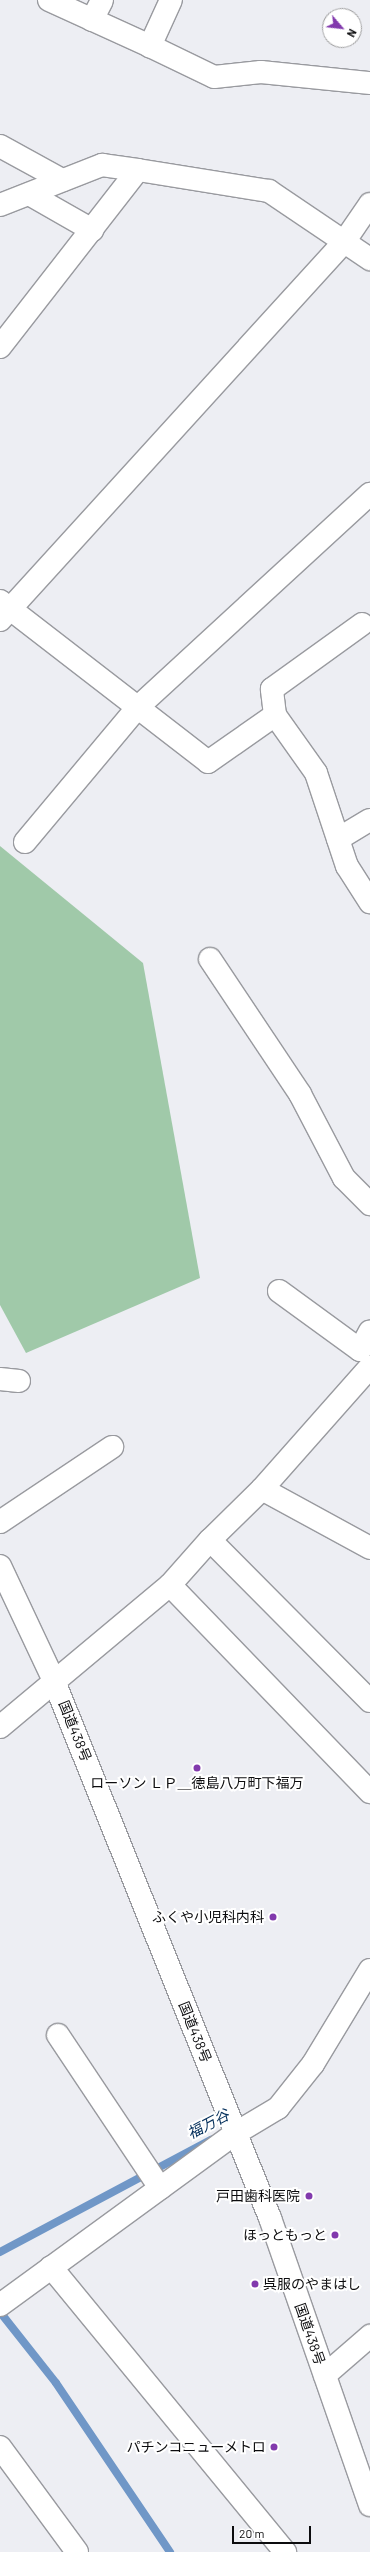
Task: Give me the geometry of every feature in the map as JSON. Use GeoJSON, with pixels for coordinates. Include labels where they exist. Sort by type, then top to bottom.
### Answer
{"type":"FeatureCollection","features":[{"type":"Feature","properties":{"kind":"main road"},"geometry":{"type":"LineString","coordinates":[[49,0],[214,77],[260,72],[370,83]]}},
{"type":"Feature","properties":{"kind":"main road"},"geometry":{"type":"LineString","coordinates":[[92,20],[102,0]]}},
{"type":"Feature","properties":{"kind":"main road"},"geometry":{"type":"LineString","coordinates":[[150,46],[171,0]]}},
{"type":"Feature","properties":{"kind":"main road"},"geometry":{"type":"LineString","coordinates":[[0,146],[62,180]]}},
{"type":"Feature","properties":{"kind":"main road"},"geometry":{"type":"LineString","coordinates":[[0,205],[102,165],[138,170],[269,191],[370,260]]}},
{"type":"Feature","properties":{"kind":"main road"},"geometry":{"type":"LineString","coordinates":[[0,348],[138,170]]}},
{"type":"Feature","properties":{"kind":"main road"},"geometry":{"type":"LineString","coordinates":[[28,194],[92,230]]}},
{"type":"Feature","properties":{"kind":"main road"},"geometry":{"type":"LineString","coordinates":[[275,715],[208,762],[138,707],[3,610],[344,242],[370,204]]}},
{"type":"Feature","properties":{"kind":"main road"},"geometry":{"type":"LineString","coordinates":[[25,842],[138,707],[370,494]]}},
{"type":"Feature","properties":{"kind":"main road"},"geometry":{"type":"LineString","coordinates":[[362,624],[272,689],[275,715],[316,773],[347,866],[370,902]]}},
{"type":"Feature","properties":{"kind":"main road"},"geometry":{"type":"LineString","coordinates":[[338,839],[370,820]]}},
{"type":"Feature","properties":{"kind":"main road"},"geometry":{"type":"LineString","coordinates":[[210,959],[300,1094],[344,1178],[370,1204]]}},
{"type":"Feature","properties":{"kind":"main road"},"geometry":{"type":"LineString","coordinates":[[279,1291],[360,1350],[370,1330]]}},
{"type":"Feature","properties":{"kind":"main road"},"geometry":{"type":"LineString","coordinates":[[0,1727],[170,1585],[210,1540],[262,1490],[370,1367]]}},
{"type":"Feature","properties":{"kind":"main road"},"geometry":{"type":"LineString","coordinates":[[0,1522],[112,1447]]}},
{"type":"Feature","properties":{"kind":"main road"},"geometry":{"type":"LineString","coordinates":[[262,1490],[370,1548]]}},
{"type":"Feature","properties":{"kind":"main road"},"geometry":{"type":"LineString","coordinates":[[210,1540],[370,1701]]}},
{"type":"Feature","properties":{"kind":"main road","name":"国道438号"},"geometry":{"type":"LineString","coordinates":[[0,1566],[54,1681],[270,2218],[370,2505]]}},
{"type":"Feature","properties":{"kind":"main road"},"geometry":{"type":"LineString","coordinates":[[170,1585],[370,1792]]}},
{"type":"Feature","properties":{"kind":"main road"},"geometry":{"type":"LineString","coordinates":[[0,2305],[236,2133],[278,2108],[313,2064],[370,1971]]}},
{"type":"Feature","properties":{"kind":"main road"},"geometry":{"type":"LineString","coordinates":[[58,2035],[160,2188]]}},
{"type":"Feature","properties":{"kind":"main road"},"geometry":{"type":"LineString","coordinates":[[51,2267],[285,2552]]}},
{"type":"Feature","properties":{"kind":"main road"},"geometry":{"type":"LineString","coordinates":[[325,2375],[370,2336]]}},
{"type":"Feature","properties":{"kind":"main road"},"geometry":{"type":"LineString","coordinates":[[0,2447],[77,2552]]}},
{"type":"Feature","properties":{"kind":"green space"},"geometry":{"type":"Polygon","coordinates":[[[0,846],[143,963],[200,1278],[26,1353],[0,1305],[0,846]]]}},
{"type":"Feature","properties":{"kind":"waterway","name":"福万谷"},"geometry":{"type":"LineString","coordinates":[[0,2252],[211,2140]]}},
{"type":"Feature","properties":{"kind":"waterway"},"geometry":{"type":"LineString","coordinates":[[0,2312],[56,2383],[170,2552]]}},
{"type":"Feature","properties":{"kind":"place","name":"ローソン ＬＰ＿徳島八万町下福万"},"geometry":{"type":"Point","coordinates":[197,1768]}},
{"type":"Feature","properties":{"kind":"place","name":"ふくや小児科内科"},"geometry":{"type":"Point","coordinates":[273,1917]}},
{"type":"Feature","properties":{"kind":"place","name":"戸田歯科医院"},"geometry":{"type":"Point","coordinates":[309,2196]}},
{"type":"Feature","properties":{"kind":"place","name":"ほっともっと"},"geometry":{"type":"Point","coordinates":[335,2235]}},
{"type":"Feature","properties":{"kind":"place","name":"呉服のやまはし"},"geometry":{"type":"Point","coordinates":[255,2284]}},
{"type":"Feature","properties":{"kind":"place","name":"パチンコニューメトロ"},"geometry":{"type":"Point","coordinates":[274,2447]}}]}
